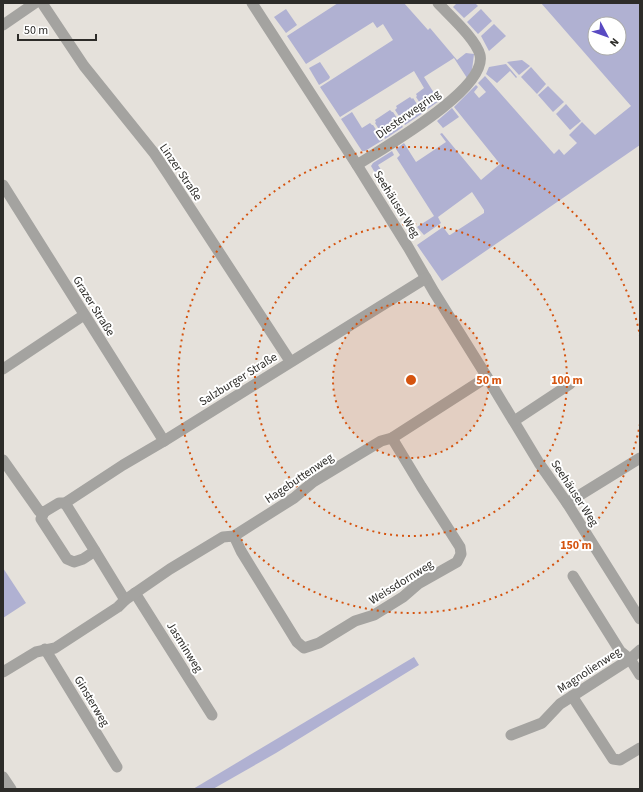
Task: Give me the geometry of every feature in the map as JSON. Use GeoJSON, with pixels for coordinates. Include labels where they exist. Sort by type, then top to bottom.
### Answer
{"type":"FeatureCollection","features":[{"type":"Feature","properties":{"kind":"street"},"geometry":{"type":"LineString","coordinates":[[3,25],[35,3]]}},
{"type":"Feature","properties":{"kind":"street","name":"Linzer Straße"},"geometry":{"type":"LineString","coordinates":[[42,3],[84,66],[154,153],[290,361]]}},
{"type":"Feature","properties":{"kind":"street","name":"Seehäuser Weg"},"geometry":{"type":"LineString","coordinates":[[252,3],[357,164],[539,463],[567,503],[640,619]]}},
{"type":"Feature","properties":{"kind":"street","name":"Diesterwegring"},"geometry":{"type":"LineString","coordinates":[[357,164],[431,117],[470,82],[479,69],[480,61],[476,46],[470,37],[438,3]]}},
{"type":"Feature","properties":{"kind":"street","name":"Grazer Straße"},"geometry":{"type":"LineString","coordinates":[[3,185],[164,441]]}},
{"type":"Feature","properties":{"kind":"street","name":"Salzburger Straße"},"geometry":{"type":"LineString","coordinates":[[44,512],[59,503],[65,503],[123,464],[164,441],[290,361],[426,278]]}},
{"type":"Feature","properties":{"kind":"street"},"geometry":{"type":"LineString","coordinates":[[3,370],[84,315]]}},
{"type":"Feature","properties":{"kind":"street","name":"Hagebuttenweg"},"geometry":{"type":"LineString","coordinates":[[3,672],[36,652],[55,648],[118,607],[125,600],[170,569],[223,537],[234,536],[294,498],[313,482],[381,441],[392,438],[487,377]]}},
{"type":"Feature","properties":{"kind":"street"},"geometry":{"type":"LineString","coordinates":[[514,421],[570,384]]}},
{"type":"Feature","properties":{"kind":"street","name":"Weissdornweg"},"geometry":{"type":"LineString","coordinates":[[234,536],[241,551],[297,642],[304,648],[311,647],[355,622],[374,615],[403,597],[418,584],[457,562],[461,554],[460,547],[392,438]]}},
{"type":"Feature","properties":{"kind":"street"},"geometry":{"type":"LineString","coordinates":[[567,503],[640,458]]}},
{"type":"Feature","properties":{"kind":"street"},"geometry":{"type":"LineString","coordinates":[[3,460],[34,506],[39,511],[44,512],[41,519],[67,559],[74,562],[95,552]]}},
{"type":"Feature","properties":{"kind":"street"},"geometry":{"type":"LineString","coordinates":[[65,503],[125,600]]}},
{"type":"Feature","properties":{"kind":"street"},"geometry":{"type":"LineString","coordinates":[[573,576],[620,651],[630,659],[640,675]]}},
{"type":"Feature","properties":{"kind":"street","name":"Jasminweg"},"geometry":{"type":"LineString","coordinates":[[135,593],[212,715]]}},
{"type":"Feature","properties":{"kind":"street","name":"Ginsterweg"},"geometry":{"type":"LineString","coordinates":[[45,649],[116,767]]}},
{"type":"Feature","properties":{"kind":"street","name":"Magnolienweg"},"geometry":{"type":"LineString","coordinates":[[511,735],[542,723],[560,704],[630,659],[640,650]]}},
{"type":"Feature","properties":{"kind":"street"},"geometry":{"type":"LineString","coordinates":[[572,696],[613,759],[620,760],[640,748]]}},
{"type":"Feature","properties":{"kind":"street"},"geometry":{"type":"LineString","coordinates":[[3,777],[11,789]]}},
{"type":"Feature","properties":{"kind":"shaded area"},"geometry":{"type":"Polygon","coordinates":[[[338,3],[404,3],[428,30],[430,28],[457,60],[466,53],[474,54],[472,70],[467,78],[454,58],[424,77],[439,101],[425,111],[416,97],[416,94],[424,88],[414,71],[340,117],[320,87],[393,40],[383,24],[377,28],[373,22],[306,64],[287,36],[338,3]]]}},
{"type":"Feature","properties":{"kind":"shaded area"},"geometry":{"type":"Polygon","coordinates":[[[457,3],[475,3],[478,6],[464,18],[453,7],[457,3]]]}},
{"type":"Feature","properties":{"kind":"shaded area"},"geometry":{"type":"Polygon","coordinates":[[[541,3],[640,3],[640,145],[442,281],[417,245],[443,227],[450,235],[484,213],[484,210],[472,192],[438,217],[441,223],[424,235],[417,227],[434,216],[397,158],[400,155],[396,149],[404,143],[416,162],[446,142],[440,134],[442,133],[481,180],[500,164],[454,107],[476,85],[478,87],[474,92],[479,98],[486,92],[478,83],[485,76],[554,154],[559,149],[564,155],[577,143],[569,135],[582,122],[595,135],[631,106],[587,56],[627,56],[627,16],[587,16],[587,56],[541,3]]]}},
{"type":"Feature","properties":{"kind":"shaded area"},"geometry":{"type":"Polygon","coordinates":[[[286,9],[297,25],[286,33],[274,17],[286,9]]]}},
{"type":"Feature","properties":{"kind":"shaded area"},"geometry":{"type":"Polygon","coordinates":[[[481,9],[492,21],[478,34],[467,22],[481,9]]]}},
{"type":"Feature","properties":{"kind":"shaded area"},"geometry":{"type":"Polygon","coordinates":[[[494,24],[506,36],[489,51],[481,36],[494,24]]]}},
{"type":"Feature","properties":{"kind":"shaded area"},"geometry":{"type":"Polygon","coordinates":[[[522,60],[530,66],[519,75],[507,62],[522,60]]]}},
{"type":"Feature","properties":{"kind":"shaded area"},"geometry":{"type":"Polygon","coordinates":[[[320,62],[330,77],[319,85],[309,68],[320,62]]]}},
{"type":"Feature","properties":{"kind":"shaded area"},"geometry":{"type":"Polygon","coordinates":[[[506,64],[517,77],[516,78],[510,71],[497,83],[486,74],[489,67],[506,64]]]}},
{"type":"Feature","properties":{"kind":"shaded area"},"geometry":{"type":"Polygon","coordinates":[[[531,67],[546,84],[537,94],[521,77],[531,67]]]}},
{"type":"Feature","properties":{"kind":"shaded area"},"geometry":{"type":"Polygon","coordinates":[[[548,86],[564,102],[553,112],[538,95],[548,86]]]}},
{"type":"Feature","properties":{"kind":"shaded area"},"geometry":{"type":"Polygon","coordinates":[[[410,97],[412,99],[413,98],[423,113],[405,125],[395,110],[397,108],[396,106],[410,97]]]}},
{"type":"Feature","properties":{"kind":"shaded area"},"geometry":{"type":"Polygon","coordinates":[[[566,104],[581,121],[570,130],[556,114],[566,104]]]}},
{"type":"Feature","properties":{"kind":"shaded area"},"geometry":{"type":"Polygon","coordinates":[[[452,108],[459,117],[443,128],[437,121],[452,108]]]}},
{"type":"Feature","properties":{"kind":"shaded area"},"geometry":{"type":"Polygon","coordinates":[[[390,110],[403,127],[385,139],[375,123],[375,120],[390,110]]]}},
{"type":"Feature","properties":{"kind":"shaded area"},"geometry":{"type":"Polygon","coordinates":[[[352,112],[362,128],[370,123],[383,140],[365,151],[362,151],[341,119],[352,112]]]}},
{"type":"Feature","properties":{"kind":"shaded area"},"geometry":{"type":"Polygon","coordinates":[[[392,151],[394,155],[378,165],[383,173],[378,178],[371,166],[373,163],[392,151]]]}},
{"type":"Feature","properties":{"kind":"shaded area"},"geometry":{"type":"Polygon","coordinates":[[[3,568],[26,603],[3,618],[3,568]]]}},
{"type":"Feature","properties":{"kind":"shaded area"},"geometry":{"type":"Polygon","coordinates":[[[414,657],[419,665],[276,753],[213,789],[193,789],[414,657]]]}}]}
